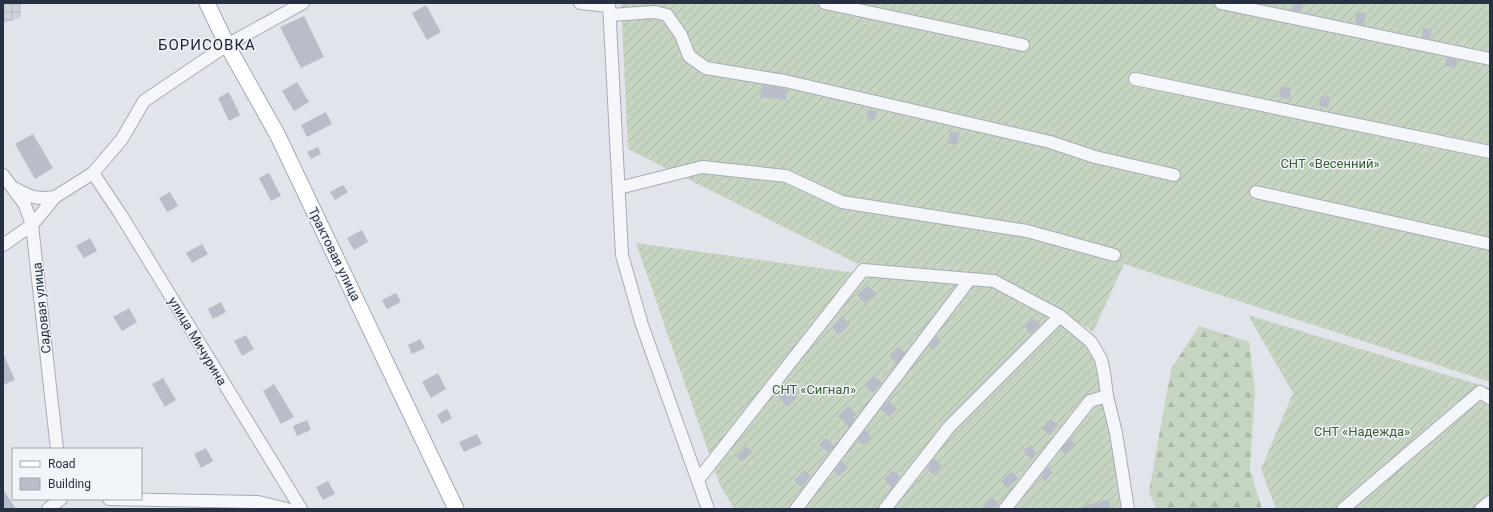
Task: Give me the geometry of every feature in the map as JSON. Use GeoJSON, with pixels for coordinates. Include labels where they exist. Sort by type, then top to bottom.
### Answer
{"type":"FeatureCollection","features":[{"type":"Feature","properties":{"kind":"main road","name":"Трактовая улица"},"geometry":{"type":"LineString","coordinates":[[207,3],[227,45],[278,134],[456,509]]}},
{"type":"Feature","properties":{"kind":"street"},"geometry":{"type":"LineString","coordinates":[[3,245],[32,225],[55,197],[93,173],[122,139],[144,101],[227,45],[304,3]]}},
{"type":"Feature","properties":{"kind":"street"},"geometry":{"type":"LineString","coordinates":[[580,3],[609,8],[655,12],[668,15],[681,35],[689,56],[706,68],[800,84],[1050,142],[1095,157],[1174,175]]}},
{"type":"Feature","properties":{"kind":"street"},"geometry":{"type":"LineString","coordinates":[[825,3],[1023,45]]}},
{"type":"Feature","properties":{"kind":"street"},"geometry":{"type":"LineString","coordinates":[[1221,3],[1490,59]]}},
{"type":"Feature","properties":{"kind":"street"},"geometry":{"type":"LineString","coordinates":[[609,8],[622,255],[642,326],[708,509]]}},
{"type":"Feature","properties":{"kind":"street"},"geometry":{"type":"LineString","coordinates":[[1136,79],[1490,152]]}},
{"type":"Feature","properties":{"kind":"street"},"geometry":{"type":"LineString","coordinates":[[619,188],[702,167],[786,176],[842,202],[1028,231],[1114,255]]}},
{"type":"Feature","properties":{"kind":"street","name":"улица Мичурина"},"geometry":{"type":"LineString","coordinates":[[93,173],[121,215],[301,509]]}},
{"type":"Feature","properties":{"kind":"street","name":"Садовая улица"},"geometry":{"type":"LineString","coordinates":[[3,175],[25,205],[32,225],[57,448]]}},
{"type":"Feature","properties":{"kind":"street"},"geometry":{"type":"LineString","coordinates":[[12,186],[31,197],[42,199],[55,197]]}},
{"type":"Feature","properties":{"kind":"street"},"geometry":{"type":"LineString","coordinates":[[1256,192],[1490,244]]}},
{"type":"Feature","properties":{"kind":"street"},"geometry":{"type":"LineString","coordinates":[[698,480],[863,270],[994,281],[1060,316],[1091,342],[1101,359],[1107,396],[1116,433],[1128,509]]}},
{"type":"Feature","properties":{"kind":"street"},"geometry":{"type":"LineString","coordinates":[[796,509],[970,279]]}},
{"type":"Feature","properties":{"kind":"street"},"geometry":{"type":"LineString","coordinates":[[886,509],[949,427],[1060,316]]}},
{"type":"Feature","properties":{"kind":"street"},"geometry":{"type":"LineString","coordinates":[[1343,509],[1480,392],[1490,398]]}},
{"type":"Feature","properties":{"kind":"street"},"geometry":{"type":"LineString","coordinates":[[1005,509],[1090,401],[1107,396]]}},
{"type":"Feature","properties":{"kind":"street"},"geometry":{"type":"LineString","coordinates":[[48,509],[61,500]]}},
{"type":"Feature","properties":{"kind":"street"},"geometry":{"type":"LineString","coordinates":[[142,500],[258,502],[287,509]]}},
{"type":"Feature","properties":{"kind":"street"},"geometry":{"type":"LineString","coordinates":[[1481,509],[1490,502]]}},
{"type":"Feature","properties":{"kind":"shaded area"},"geometry":{"type":"Polygon","coordinates":[[[3,3],[21,3],[20,18],[3,23],[3,3]]]}},
{"type":"Feature","properties":{"kind":"green space","name":"СНТ «Весенний»"},"geometry":{"type":"Polygon","coordinates":[[[621,3],[1490,3],[1490,382],[1124,264],[1093,332],[1051,304],[995,277],[856,263],[628,149],[621,3]]]}},
{"type":"Feature","properties":{"kind":"green space","name":"СНТ «Сигнал»"},"geometry":{"type":"Polygon","coordinates":[[[636,243],[864,274],[991,285],[1088,337],[1112,442],[1122,509],[734,509],[720,485],[636,243]]]}},
{"type":"Feature","properties":{"kind":"green space","name":"СНТ «Надежда»"},"geometry":{"type":"Polygon","coordinates":[[[1248,315],[1490,388],[1490,509],[1276,509],[1261,469],[1293,393],[1248,315]]]}},
{"type":"Feature","properties":{"kind":"green space"},"geometry":{"type":"Polygon","coordinates":[[[1199,326],[1249,342],[1255,391],[1250,469],[1262,509],[1156,509],[1149,492],[1171,369],[1199,326]]]}},
{"type":"Feature","properties":{"kind":"building"},"geometry":{"type":"Polygon","coordinates":[[[1293,3],[1302,3],[1301,12],[1292,10],[1293,3]]]}},
{"type":"Feature","properties":{"kind":"building"},"geometry":{"type":"Polygon","coordinates":[[[426,5],[441,32],[427,40],[412,13],[426,5]]]}},
{"type":"Feature","properties":{"kind":"building"},"geometry":{"type":"Polygon","coordinates":[[[1357,12],[1366,14],[1364,25],[1355,23],[1357,12]]]}},
{"type":"Feature","properties":{"kind":"building"},"geometry":{"type":"Polygon","coordinates":[[[304,16],[324,57],[301,68],[280,27],[304,16]]]}},
{"type":"Feature","properties":{"kind":"building"},"geometry":{"type":"Polygon","coordinates":[[[1423,28],[1432,29],[1430,39],[1422,37],[1423,28]]]}},
{"type":"Feature","properties":{"kind":"building"},"geometry":{"type":"Polygon","coordinates":[[[1446,58],[1457,60],[1456,68],[1445,66],[1446,58]]]}},
{"type":"Feature","properties":{"kind":"building"},"geometry":{"type":"Polygon","coordinates":[[[297,82],[309,102],[294,111],[282,91],[297,82]]]}},
{"type":"Feature","properties":{"kind":"building"},"geometry":{"type":"Polygon","coordinates":[[[762,85],[787,89],[786,100],[760,97],[762,85]]]}},
{"type":"Feature","properties":{"kind":"building"},"geometry":{"type":"Polygon","coordinates":[[[1281,86],[1291,88],[1289,99],[1279,97],[1281,86]]]}},
{"type":"Feature","properties":{"kind":"building"},"geometry":{"type":"Polygon","coordinates":[[[229,92],[240,115],[229,121],[218,98],[229,92]]]}},
{"type":"Feature","properties":{"kind":"building"},"geometry":{"type":"Polygon","coordinates":[[[1321,96],[1330,97],[1328,108],[1319,106],[1321,96]]]}},
{"type":"Feature","properties":{"kind":"building"},"geometry":{"type":"Polygon","coordinates":[[[868,110],[877,111],[875,121],[867,119],[868,110]]]}},
{"type":"Feature","properties":{"kind":"building"},"geometry":{"type":"Polygon","coordinates":[[[326,112],[332,124],[307,137],[301,125],[326,112]]]}},
{"type":"Feature","properties":{"kind":"building"},"geometry":{"type":"Polygon","coordinates":[[[950,131],[959,133],[957,145],[948,143],[950,131]]]}},
{"type":"Feature","properties":{"kind":"building"},"geometry":{"type":"Polygon","coordinates":[[[33,134],[53,168],[35,179],[15,144],[33,134]]]}},
{"type":"Feature","properties":{"kind":"building"},"geometry":{"type":"Polygon","coordinates":[[[318,147],[321,154],[311,159],[307,152],[318,147]]]}},
{"type":"Feature","properties":{"kind":"building"},"geometry":{"type":"Polygon","coordinates":[[[269,173],[281,196],[271,201],[259,178],[269,173]]]}},
{"type":"Feature","properties":{"kind":"building"},"geometry":{"type":"Polygon","coordinates":[[[343,185],[348,192],[335,200],[330,192],[343,185]]]}},
{"type":"Feature","properties":{"kind":"building"},"geometry":{"type":"Polygon","coordinates":[[[170,192],[178,206],[167,212],[159,198],[170,192]]]}},
{"type":"Feature","properties":{"kind":"building"},"geometry":{"type":"Polygon","coordinates":[[[362,230],[368,242],[354,250],[347,238],[362,230]]]}},
{"type":"Feature","properties":{"kind":"building"},"geometry":{"type":"Polygon","coordinates":[[[90,238],[97,251],[84,258],[76,246],[90,238]]]}},
{"type":"Feature","properties":{"kind":"building"},"geometry":{"type":"Polygon","coordinates":[[[202,244],[208,254],[192,263],[186,253],[202,244]]]}},
{"type":"Feature","properties":{"kind":"building"},"geometry":{"type":"Polygon","coordinates":[[[868,285],[876,293],[865,303],[857,295],[868,285]]]}},
{"type":"Feature","properties":{"kind":"building"},"geometry":{"type":"Polygon","coordinates":[[[396,293],[401,302],[387,309],[382,300],[396,293]]]}},
{"type":"Feature","properties":{"kind":"building"},"geometry":{"type":"Polygon","coordinates":[[[221,302],[226,312],[213,319],[208,309],[221,302]]]}},
{"type":"Feature","properties":{"kind":"building"},"geometry":{"type":"Polygon","coordinates":[[[129,308],[137,322],[122,331],[113,317],[129,308]]]}},
{"type":"Feature","properties":{"kind":"building"},"geometry":{"type":"Polygon","coordinates":[[[842,316],[850,324],[839,335],[832,327],[842,316]]]}},
{"type":"Feature","properties":{"kind":"building"},"geometry":{"type":"Polygon","coordinates":[[[1032,318],[1040,325],[1031,334],[1024,326],[1032,318]]]}},
{"type":"Feature","properties":{"kind":"building"},"geometry":{"type":"Polygon","coordinates":[[[246,335],[254,349],[242,356],[234,341],[246,335]]]}},
{"type":"Feature","properties":{"kind":"building"},"geometry":{"type":"Polygon","coordinates":[[[936,336],[941,342],[933,350],[929,346],[936,336]]]}},
{"type":"Feature","properties":{"kind":"building"},"geometry":{"type":"Polygon","coordinates":[[[420,339],[425,348],[412,354],[408,345],[420,339]]]}},
{"type":"Feature","properties":{"kind":"building"},"geometry":{"type":"Polygon","coordinates":[[[899,346],[905,353],[897,364],[889,356],[899,346]]]}},
{"type":"Feature","properties":{"kind":"building"},"geometry":{"type":"Polygon","coordinates":[[[3,353],[15,380],[3,385],[3,353]]]}},
{"type":"Feature","properties":{"kind":"building"},"geometry":{"type":"Polygon","coordinates":[[[438,373],[446,389],[431,398],[422,382],[438,373]]]}},
{"type":"Feature","properties":{"kind":"building"},"geometry":{"type":"Polygon","coordinates":[[[874,376],[882,383],[872,393],[865,385],[874,376]]]}},
{"type":"Feature","properties":{"kind":"building"},"geometry":{"type":"Polygon","coordinates":[[[163,378],[176,400],[165,407],[152,384],[163,378]]]}},
{"type":"Feature","properties":{"kind":"building"},"geometry":{"type":"Polygon","coordinates":[[[274,384],[294,417],[281,424],[263,391],[274,384]]]}},
{"type":"Feature","properties":{"kind":"building"},"geometry":{"type":"Polygon","coordinates":[[[787,387],[797,397],[788,407],[778,396],[787,387]]]}},
{"type":"Feature","properties":{"kind":"building"},"geometry":{"type":"Polygon","coordinates":[[[888,400],[897,409],[889,417],[881,409],[888,400]]]}},
{"type":"Feature","properties":{"kind":"building"},"geometry":{"type":"Polygon","coordinates":[[[848,406],[856,414],[853,417],[855,419],[849,427],[838,416],[848,406]]]}},
{"type":"Feature","properties":{"kind":"building"},"geometry":{"type":"Polygon","coordinates":[[[447,409],[452,418],[442,424],[437,415],[447,409]]]}},
{"type":"Feature","properties":{"kind":"building"},"geometry":{"type":"Polygon","coordinates":[[[1051,419],[1058,426],[1049,435],[1042,428],[1051,419]]]}},
{"type":"Feature","properties":{"kind":"building"},"geometry":{"type":"Polygon","coordinates":[[[307,420],[311,430],[297,436],[293,426],[307,420]]]}},
{"type":"Feature","properties":{"kind":"building"},"geometry":{"type":"Polygon","coordinates":[[[865,430],[872,437],[863,445],[858,440],[865,430]]]}},
{"type":"Feature","properties":{"kind":"building"},"geometry":{"type":"Polygon","coordinates":[[[477,434],[482,444],[464,452],[459,442],[477,434]]]}},
{"type":"Feature","properties":{"kind":"building"},"geometry":{"type":"Polygon","coordinates":[[[826,438],[834,445],[827,452],[819,445],[826,438]]]}},
{"type":"Feature","properties":{"kind":"building"},"geometry":{"type":"Polygon","coordinates":[[[1070,439],[1075,444],[1065,454],[1061,450],[1070,439]]]}},
{"type":"Feature","properties":{"kind":"building"},"geometry":{"type":"Polygon","coordinates":[[[1030,445],[1037,453],[1031,459],[1023,451],[1030,445]]]}},
{"type":"Feature","properties":{"kind":"building"},"geometry":{"type":"Polygon","coordinates":[[[746,446],[752,452],[742,462],[736,456],[746,446]]]}},
{"type":"Feature","properties":{"kind":"building"},"geometry":{"type":"Polygon","coordinates":[[[206,448],[213,461],[201,468],[194,454],[206,448]]]}},
{"type":"Feature","properties":{"kind":"building"},"geometry":{"type":"Polygon","coordinates":[[[934,458],[942,466],[933,475],[927,468],[934,458]]]}},
{"type":"Feature","properties":{"kind":"building"},"geometry":{"type":"Polygon","coordinates":[[[842,461],[848,467],[839,476],[834,471],[842,461]]]}},
{"type":"Feature","properties":{"kind":"building"},"geometry":{"type":"Polygon","coordinates":[[[1048,467],[1053,473],[1045,481],[1040,476],[1048,467]]]}},
{"type":"Feature","properties":{"kind":"building"},"geometry":{"type":"Polygon","coordinates":[[[805,470],[811,476],[801,487],[794,480],[805,470]]]}},
{"type":"Feature","properties":{"kind":"building"},"geometry":{"type":"Polygon","coordinates":[[[893,470],[900,477],[892,487],[884,479],[893,470]]]}},
{"type":"Feature","properties":{"kind":"building"},"geometry":{"type":"Polygon","coordinates":[[[1011,471],[1018,478],[1008,488],[1001,481],[1011,471]]]}},
{"type":"Feature","properties":{"kind":"building"},"geometry":{"type":"Polygon","coordinates":[[[328,481],[335,494],[323,500],[316,487],[328,481]]]}},
{"type":"Feature","properties":{"kind":"building"},"geometry":{"type":"Polygon","coordinates":[[[3,489],[16,509],[3,509],[3,489]]]}},
{"type":"Feature","properties":{"kind":"building"},"geometry":{"type":"Polygon","coordinates":[[[991,497],[999,504],[994,509],[987,509],[983,505],[991,497]]]}},
{"type":"Feature","properties":{"kind":"building"},"geometry":{"type":"Polygon","coordinates":[[[1108,500],[1111,509],[1084,509],[1083,506],[1108,500]]]}},
{"type":"Feature","properties":{"kind":"district","name":"БОРИСОВКА"},"geometry":{"type":"Point","coordinates":[207,45]}}]}
